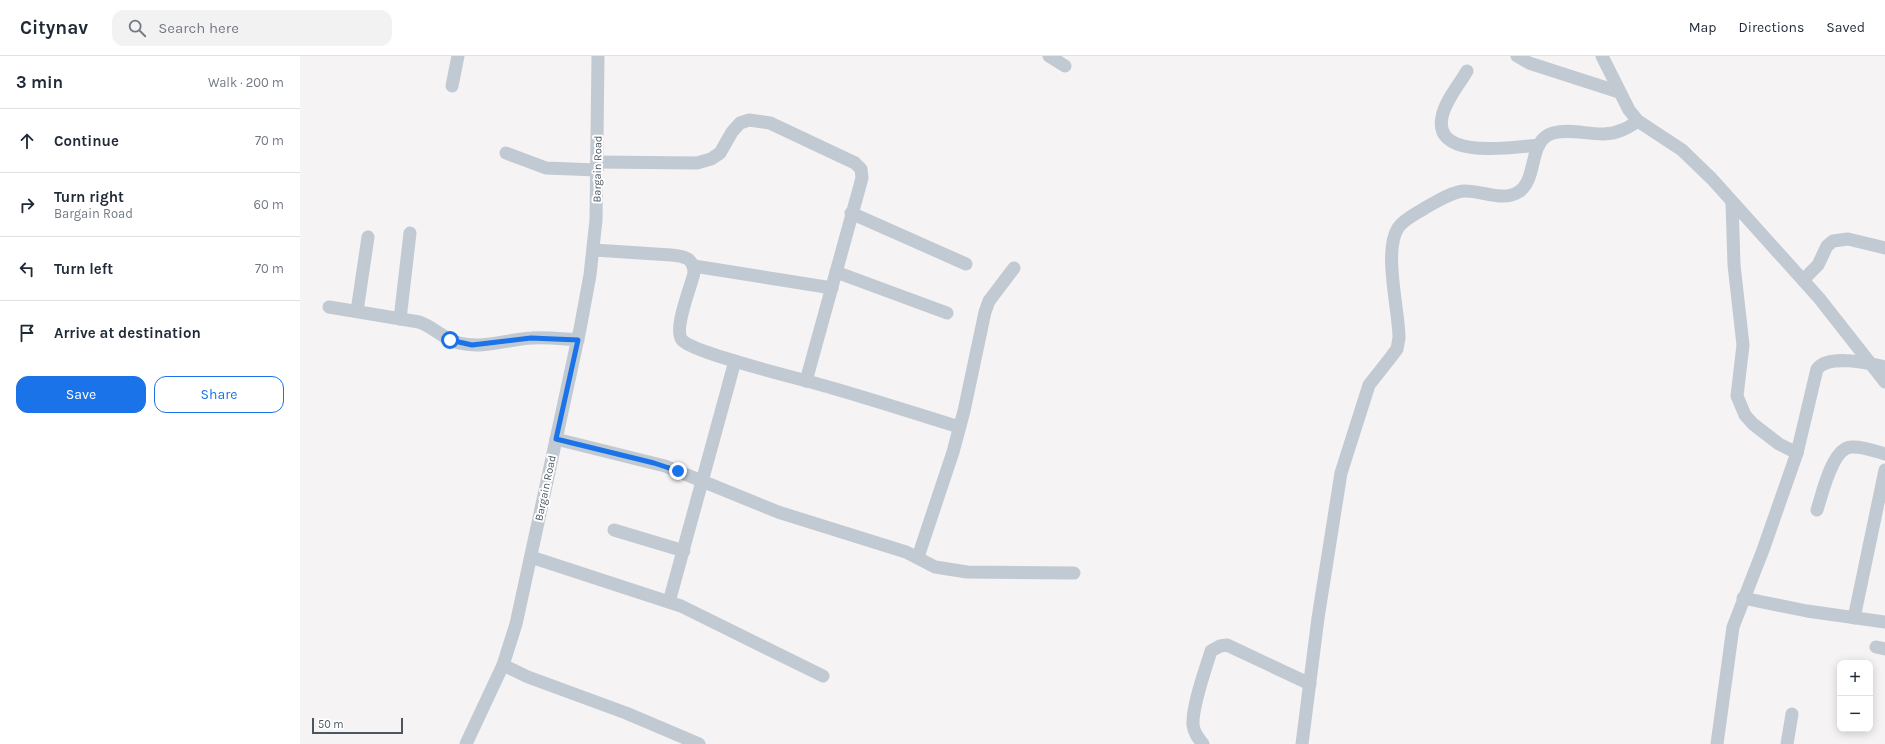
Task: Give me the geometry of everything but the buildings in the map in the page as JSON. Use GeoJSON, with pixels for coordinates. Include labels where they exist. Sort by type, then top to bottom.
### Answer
{"type":"FeatureCollection","features":[{"type":"Feature","properties":{"kind":"street"},"geometry":{"type":"LineString","coordinates":[[452,86],[458,56]]}},
{"type":"Feature","properties":{"kind":"street","name":"Bargain Road"},"geometry":{"type":"LineString","coordinates":[[466,744],[502,665],[516,624],[578,340],[594,250],[596,220],[598,56]]}},
{"type":"Feature","properties":{"kind":"street"},"geometry":{"type":"LineString","coordinates":[[1049,56],[1065,66]]}},
{"type":"Feature","properties":{"kind":"street"},"geometry":{"type":"LineString","coordinates":[[1517,56],[1529,63],[1620,92]]}},
{"type":"Feature","properties":{"kind":"street"},"geometry":{"type":"LineString","coordinates":[[1602,56],[1628,110],[1638,121],[1682,150],[1732,202],[1803,280],[1885,382]]}},
{"type":"Feature","properties":{"kind":"street"},"geometry":{"type":"LineString","coordinates":[[1467,71],[1442,115],[1441,126],[1444,135],[1452,143],[1466,147],[1488,148],[1539,145]]}},
{"type":"Feature","properties":{"kind":"street"},"geometry":{"type":"LineString","coordinates":[[506,153],[546,168],[697,163],[711,160],[720,153],[732,132],[740,123],[749,120],[760,120],[770,123],[855,164],[861,170],[862,178],[806,381]]}},
{"type":"Feature","properties":{"kind":"street"},"geometry":{"type":"LineString","coordinates":[[1302,744],[1338,488],[1346,456],[1369,385],[1391,357],[1400,338],[1392,255],[1394,238],[1399,227],[1404,222],[1454,193],[1464,191],[1501,195],[1512,194],[1519,191],[1530,178],[1539,145],[1544,138],[1552,133],[1615,133],[1638,121]]}},
{"type":"Feature","properties":{"kind":"street"},"geometry":{"type":"LineString","coordinates":[[1732,202],[1734,265],[1743,345],[1737,396],[1745,415],[1753,424],[1779,444],[1798,453]]}},
{"type":"Feature","properties":{"kind":"street"},"geometry":{"type":"LineString","coordinates":[[852,213],[966,264]]}},
{"type":"Feature","properties":{"kind":"street"},"geometry":{"type":"LineString","coordinates":[[400,319],[410,233]]}},
{"type":"Feature","properties":{"kind":"street"},"geometry":{"type":"LineString","coordinates":[[356,311],[368,237]]}},
{"type":"Feature","properties":{"kind":"street"},"geometry":{"type":"LineString","coordinates":[[1803,280],[1818,265],[1827,246],[1838,239],[1848,239],[1885,248]]}},
{"type":"Feature","properties":{"kind":"street"},"geometry":{"type":"LineString","coordinates":[[594,250],[683,256],[691,260],[694,266],[692,284],[679,323],[679,332],[681,339],[698,349],[959,427]]}},
{"type":"Feature","properties":{"kind":"street"},"geometry":{"type":"LineString","coordinates":[[694,266],[832,288]]}},
{"type":"Feature","properties":{"kind":"street"},"geometry":{"type":"LineString","coordinates":[[918,557],[951,459],[985,312],[989,301],[1014,268]]}},
{"type":"Feature","properties":{"kind":"street"},"geometry":{"type":"LineString","coordinates":[[836,272],[947,313]]}},
{"type":"Feature","properties":{"kind":"street"},"geometry":{"type":"LineString","coordinates":[[329,307],[426,324],[450,340],[472,345],[531,338],[578,340]]}},
{"type":"Feature","properties":{"kind":"street"},"geometry":{"type":"LineString","coordinates":[[669,602],[703,482],[735,360]]}},
{"type":"Feature","properties":{"kind":"street"},"geometry":{"type":"LineString","coordinates":[[1717,744],[1732,627],[1763,550],[1798,453],[1817,369],[1820,364],[1828,361],[1870,363],[1885,367]]}},
{"type":"Feature","properties":{"kind":"street"},"geometry":{"type":"LineString","coordinates":[[556,439],[654,463],[678,471],[778,512],[906,552],[935,567],[967,572],[1074,573]]}},
{"type":"Feature","properties":{"kind":"street"},"geometry":{"type":"LineString","coordinates":[[1817,510],[1834,462],[1838,454],[1843,449],[1852,446],[1885,454]]}},
{"type":"Feature","properties":{"kind":"street"},"geometry":{"type":"LineString","coordinates":[[1854,618],[1885,470]]}},
{"type":"Feature","properties":{"kind":"street"},"geometry":{"type":"LineString","coordinates":[[614,530],[684,551]]}},
{"type":"Feature","properties":{"kind":"street"},"geometry":{"type":"LineString","coordinates":[[531,557],[669,602],[700,614],[823,676]]}},
{"type":"Feature","properties":{"kind":"street"},"geometry":{"type":"LineString","coordinates":[[1743,598],[1807,611],[1885,622]]}},
{"type":"Feature","properties":{"kind":"street"},"geometry":{"type":"LineString","coordinates":[[1203,744],[1196,737],[1193,726],[1193,714],[1211,651],[1220,646],[1227,645],[1310,684]]}},
{"type":"Feature","properties":{"kind":"street"},"geometry":{"type":"LineString","coordinates":[[502,665],[528,677],[612,708],[699,744]]}},
{"type":"Feature","properties":{"kind":"street"},"geometry":{"type":"LineString","coordinates":[[1787,744],[1792,714]]}},
{"type":"Feature","properties":{"kind":"route"},"geometry":{"type":"LineString","coordinates":[[450,340],[472,345],[531,338],[578,340],[556,439],[654,463],[678,471]]}}]}
